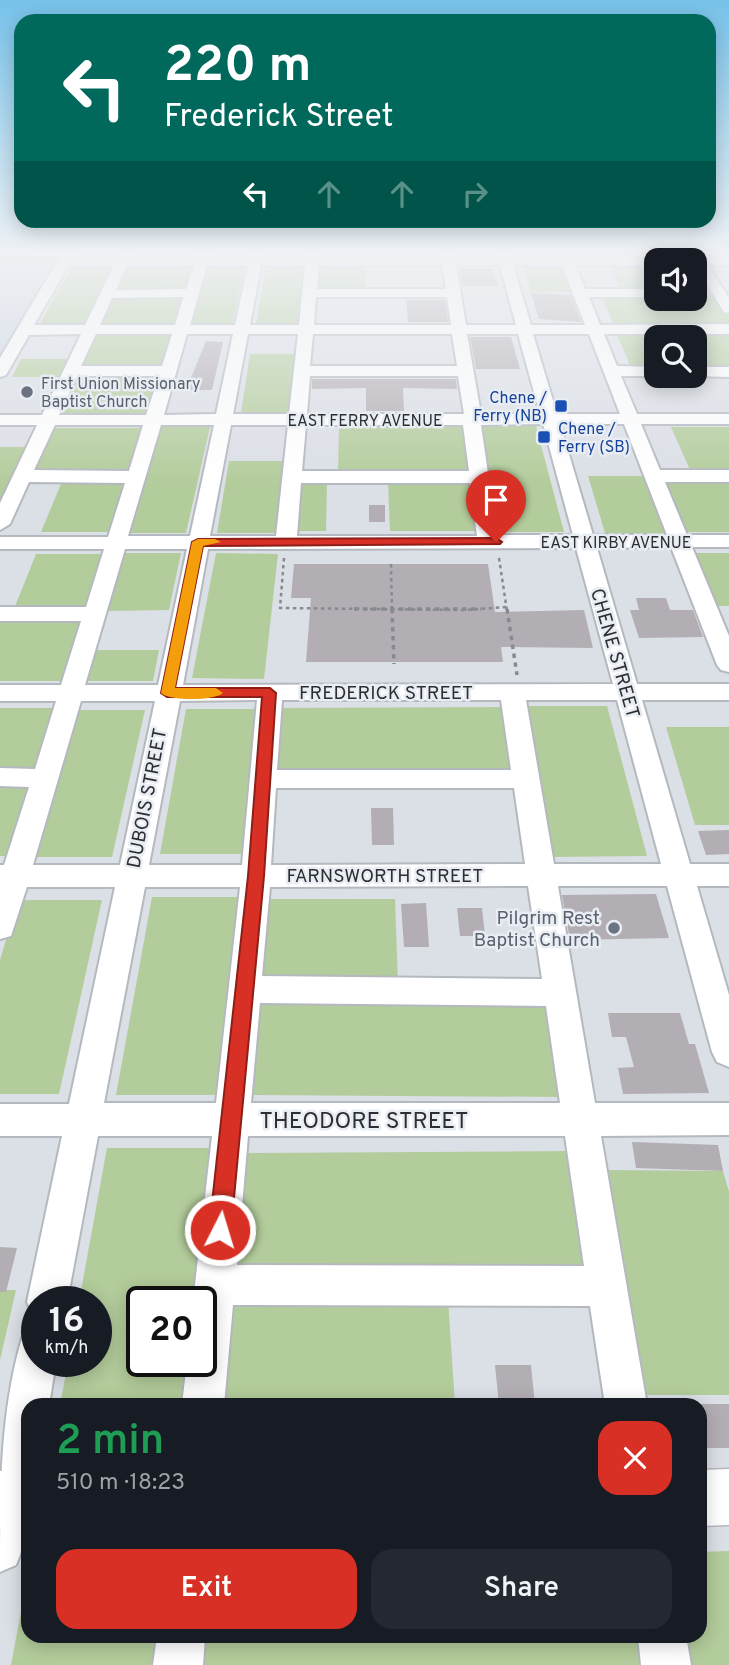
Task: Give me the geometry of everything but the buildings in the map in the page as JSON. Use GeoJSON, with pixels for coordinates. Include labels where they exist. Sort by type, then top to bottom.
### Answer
{"type":"FeatureCollection","features":[{"type":"Feature","properties":{"kind":"main road"},"geometry":{"type":"LineString","coordinates":[[707,1497],[729,1497]]}},
{"type":"Feature","properties":{"kind":"street"},"geometry":{"type":"LineString","coordinates":[[0,372],[24,331]]}},
{"type":"Feature","properties":{"kind":"street"},"geometry":{"type":"LineString","coordinates":[[0,524],[91,331]]}},
{"type":"Feature","properties":{"kind":"street"},"geometry":{"type":"LineString","coordinates":[[0,927],[8,876],[45,778],[181,331]]}},
{"type":"Feature","properties":{"kind":"street","name":"DUBOIS STREET"},"geometry":{"type":"LineString","coordinates":[[50,1286],[241,331]]}},
{"type":"Feature","properties":{"kind":"street"},"geometry":{"type":"LineString","coordinates":[[286,542],[304,331]]}},
{"type":"Feature","properties":{"kind":"street"},"geometry":{"type":"LineString","coordinates":[[458,331],[492,542]]}},
{"type":"Feature","properties":{"kind":"street","name":"CHENE STREET"},"geometry":{"type":"LineString","coordinates":[[525,331],[729,1052]]}},
{"type":"Feature","properties":{"kind":"street"},"geometry":{"type":"LineString","coordinates":[[594,331],[729,665]]}},
{"type":"Feature","properties":{"kind":"street"},"geometry":{"type":"LineString","coordinates":[[73,371],[168,371]]}},
{"type":"Feature","properties":{"kind":"street"},"geometry":{"type":"LineString","coordinates":[[301,371],[465,371]]}},
{"type":"Feature","properties":{"kind":"street"},"geometry":{"type":"LineString","coordinates":[[611,372],[644,372]]}},
{"type":"Feature","properties":{"kind":"street"},"geometry":{"type":"LineString","coordinates":[[707,372],[729,372]]}},
{"type":"Feature","properties":{"kind":"street","name":"EAST FERRY AVENUE"},"geometry":{"type":"LineString","coordinates":[[0,420],[729,419]]}},
{"type":"Feature","properties":{"kind":"street"},"geometry":{"type":"LineString","coordinates":[[23,476],[136,477]]}},
{"type":"Feature","properties":{"kind":"street"},"geometry":{"type":"LineString","coordinates":[[652,476],[729,476]]}},
{"type":"Feature","properties":{"kind":"street"},"geometry":{"type":"LineString","coordinates":[[292,477],[480,477]]}},
{"type":"Feature","properties":{"kind":"street","name":"EAST KIRBY AVENUE"},"geometry":{"type":"LineString","coordinates":[[0,543],[729,541]]}},
{"type":"Feature","properties":{"kind":"street"},"geometry":{"type":"LineString","coordinates":[[0,614],[95,614]]}},
{"type":"Feature","properties":{"kind":"street"},"geometry":{"type":"LineString","coordinates":[[516,692],[527,779],[625,1398]]}},
{"type":"Feature","properties":{"kind":"street","name":"FREDERICK STREET"},"geometry":{"type":"LineString","coordinates":[[0,693],[729,692]]}},
{"type":"Feature","properties":{"kind":"street"},"geometry":{"type":"LineString","coordinates":[[204,1398],[256,876],[270,693]]}},
{"type":"Feature","properties":{"kind":"street"},"geometry":{"type":"LineString","coordinates":[[0,777],[45,778]]}},
{"type":"Feature","properties":{"kind":"street"},"geometry":{"type":"LineString","coordinates":[[263,779],[527,779]]}},
{"type":"Feature","properties":{"kind":"street","name":"FARNSWORTH STREET"},"geometry":{"type":"LineString","coordinates":[[8,876],[729,875]]}},
{"type":"Feature","properties":{"kind":"street"},"geometry":{"type":"LineString","coordinates":[[244,989],[561,993]]}},
{"type":"Feature","properties":{"kind":"street","name":"THEODORE STREET"},"geometry":{"type":"LineString","coordinates":[[0,1120],[729,1119]]}},
{"type":"Feature","properties":{"kind":"street"},"geometry":{"type":"LineString","coordinates":[[214,1285],[607,1286]]}},
{"type":"Feature","properties":{"kind":"street"},"geometry":{"type":"LineString","coordinates":[[29,1398],[33,1377]]}},
{"type":"Feature","properties":{"kind":"street"},"geometry":{"type":"LineString","coordinates":[[9,1512],[21,1444]]}},
{"type":"Feature","properties":{"kind":"street"},"geometry":{"type":"LineString","coordinates":[[178,1665],[180,1643]]}},
{"type":"Feature","properties":{"kind":"street"},"geometry":{"type":"LineString","coordinates":[[663,1643],[666,1665]]}},
{"type":"Feature","properties":{"kind":"path"},"geometry":{"type":"LineString","coordinates":[[286,542],[280,608],[392,610],[506,607]]}},
{"type":"Feature","properties":{"kind":"path"},"geometry":{"type":"LineString","coordinates":[[492,542],[506,607],[516,692]]}},
{"type":"Feature","properties":{"kind":"path"},"geometry":{"type":"LineString","coordinates":[[391,564],[394,664]]}},
{"type":"Feature","properties":{"kind":"shaded area"},"geometry":{"type":"Polygon","coordinates":[[[0,331],[16,331],[0,359],[0,331]]]}},
{"type":"Feature","properties":{"kind":"green space"},"geometry":{"type":"Polygon","coordinates":[[[617,335],[644,335],[644,370],[632,370],[617,335]]]}},
{"type":"Feature","properties":{"kind":"green space"},"geometry":{"type":"Polygon","coordinates":[[[707,335],[729,335],[729,370],[707,370],[707,335]]]}},
{"type":"Feature","properties":{"kind":"green space"},"geometry":{"type":"Polygon","coordinates":[[[92,336],[176,336],[165,369],[77,369],[92,336]]]}},
{"type":"Feature","properties":{"kind":"green space"},"geometry":{"type":"Polygon","coordinates":[[[250,354],[297,354],[292,413],[241,413],[250,354]]]}},
{"type":"Feature","properties":{"kind":"green space"},"geometry":{"type":"Polygon","coordinates":[[[21,359],[71,359],[62,377],[12,377],[21,359]]]}},
{"type":"Feature","properties":{"kind":"green space"},"geometry":{"type":"Polygon","coordinates":[[[77,374],[162,374],[151,413],[60,414],[77,374]]]}},
{"type":"Feature","properties":{"kind":"green space"},"geometry":{"type":"Polygon","coordinates":[[[536,426],[564,532],[494,532],[476,427],[536,426]]]}},
{"type":"Feature","properties":{"kind":"green space"},"geometry":{"type":"Polygon","coordinates":[[[158,427],[210,427],[186,533],[126,533],[158,427]]]}},
{"type":"Feature","properties":{"kind":"green space"},"geometry":{"type":"Polygon","coordinates":[[[339,427],[463,427],[471,473],[338,474],[339,427]]]}},
{"type":"Feature","properties":{"kind":"green space"},"geometry":{"type":"Polygon","coordinates":[[[671,427],[729,427],[729,472],[691,472],[671,427]]]}},
{"type":"Feature","properties":{"kind":"green space"},"geometry":{"type":"Polygon","coordinates":[[[51,428],[147,428],[133,473],[31,473],[51,428]]]}},
{"type":"Feature","properties":{"kind":"green space"},"geometry":{"type":"Polygon","coordinates":[[[0,447],[30,447],[0,510],[0,447]]]}},
{"type":"Feature","properties":{"kind":"green space"},"geometry":{"type":"Polygon","coordinates":[[[229,461],[287,461],[280,533],[217,533],[229,461]]]}},
{"type":"Feature","properties":{"kind":"green space"},"geometry":{"type":"Polygon","coordinates":[[[588,476],[647,476],[669,533],[605,533],[588,476]]]}},
{"type":"Feature","properties":{"kind":"green space"},"geometry":{"type":"Polygon","coordinates":[[[63,479],[130,479],[114,532],[41,532],[63,479]]]}},
{"type":"Feature","properties":{"kind":"green space"},"geometry":{"type":"Polygon","coordinates":[[[659,479],[729,479],[729,532],[682,532],[659,479]]]}},
{"type":"Feature","properties":{"kind":"green space"},"geometry":{"type":"Polygon","coordinates":[[[296,480],[327,480],[326,531],[292,531],[296,480]]]}},
{"type":"Feature","properties":{"kind":"green space"},"geometry":{"type":"Polygon","coordinates":[[[474,480],[483,531],[390,531],[388,481],[474,480]]]}},
{"type":"Feature","properties":{"kind":"green space"},"geometry":{"type":"Polygon","coordinates":[[[121,553],[181,553],[169,610],[105,611],[121,553]]]}},
{"type":"Feature","properties":{"kind":"green space"},"geometry":{"type":"Polygon","coordinates":[[[216,553],[278,554],[264,679],[192,678],[216,553]]]}},
{"type":"Feature","properties":{"kind":"green space"},"geometry":{"type":"Polygon","coordinates":[[[689,553],[729,553],[729,606],[711,606],[689,553]]]}},
{"type":"Feature","properties":{"kind":"green space"},"geometry":{"type":"Polygon","coordinates":[[[36,554],[107,554],[89,609],[14,609],[36,554]]]}},
{"type":"Feature","properties":{"kind":"green space"},"geometry":{"type":"Polygon","coordinates":[[[0,618],[86,618],[66,681],[0,681],[0,618]]]}},
{"type":"Feature","properties":{"kind":"green space"},"geometry":{"type":"Polygon","coordinates":[[[91,650],[159,650],[153,681],[82,681],[91,650]]]}},
{"type":"Feature","properties":{"kind":"green space"},"geometry":{"type":"Polygon","coordinates":[[[524,706],[607,706],[647,856],[550,857],[524,706]]]}},
{"type":"Feature","properties":{"kind":"green space"},"geometry":{"type":"Polygon","coordinates":[[[504,707],[514,770],[271,771],[276,708],[504,707]]]}},
{"type":"Feature","properties":{"kind":"green space"},"geometry":{"type":"Polygon","coordinates":[[[0,708],[57,708],[37,772],[0,773],[0,708]]]}},
{"type":"Feature","properties":{"kind":"green space"},"geometry":{"type":"Polygon","coordinates":[[[186,709],[261,709],[246,854],[160,854],[186,709]]]}},
{"type":"Feature","properties":{"kind":"green space"},"geometry":{"type":"Polygon","coordinates":[[[73,710],[145,710],[112,857],[29,857],[73,710]]]}},
{"type":"Feature","properties":{"kind":"green space"},"geometry":{"type":"Polygon","coordinates":[[[666,727],[729,727],[729,825],[695,825],[666,727]]]}},
{"type":"Feature","properties":{"kind":"green space"},"geometry":{"type":"Polygon","coordinates":[[[0,781],[34,781],[12,856],[0,856],[0,781]]]}},
{"type":"Feature","properties":{"kind":"green space"},"geometry":{"type":"Polygon","coordinates":[[[152,897],[243,897],[222,1095],[116,1095],[152,897]]]}},
{"type":"Feature","properties":{"kind":"green space"},"geometry":{"type":"Polygon","coordinates":[[[261,899],[395,899],[398,985],[253,985],[261,899]]]}},
{"type":"Feature","properties":{"kind":"green space"},"geometry":{"type":"Polygon","coordinates":[[[18,900],[102,900],[59,1094],[0,1094],[0,960],[18,900]]]}},
{"type":"Feature","properties":{"kind":"green space"},"geometry":{"type":"Polygon","coordinates":[[[254,998],[555,1000],[569,1097],[245,1095],[254,998]]]}},
{"type":"Feature","properties":{"kind":"green space"},"geometry":{"type":"Polygon","coordinates":[[[107,1148],[216,1148],[201,1286],[126,1286],[126,1377],[192,1377],[190,1398],[61,1398],[65,1377],[112,1377],[112,1286],[82,1286],[107,1148]]]}},
{"type":"Feature","properties":{"kind":"green space"},"geometry":{"type":"Polygon","coordinates":[[[575,1151],[594,1272],[229,1274],[239,1153],[575,1151]]]}},
{"type":"Feature","properties":{"kind":"green space"},"geometry":{"type":"Polygon","coordinates":[[[602,1170],[723,1171],[729,1192],[729,1395],[639,1395],[602,1170]]]}},
{"type":"Feature","properties":{"kind":"green space"},"geometry":{"type":"Polygon","coordinates":[[[0,1290],[16,1290],[0,1360],[0,1290]]]}},
{"type":"Feature","properties":{"kind":"green space"},"geometry":{"type":"Polygon","coordinates":[[[448,1299],[455,1398],[221,1398],[228,1300],[448,1299]]]}},
{"type":"Feature","properties":{"kind":"green space"},"geometry":{"type":"Polygon","coordinates":[[[729,1551],[729,1665],[688,1665],[684,1643],[707,1643],[707,1552],[729,1551]]]}},
{"type":"Feature","properties":{"kind":"green space"},"geometry":{"type":"Polygon","coordinates":[[[21,1611],[21,1643],[171,1643],[169,1665],[11,1665],[21,1611]]]}},
{"type":"Feature","properties":{"kind":"green space"},"geometry":{"type":"Polygon","coordinates":[[[195,1643],[651,1643],[655,1665],[193,1665],[195,1643]]]}},
{"type":"Feature","properties":{"kind":"slow traffic"},"geometry":{"type":"LineString","coordinates":[[215,542],[198,542],[167,693],[216,693]]}},
{"type":"Feature","properties":{"kind":"place","name":"First Union Missionary Baptist Church"},"geometry":{"type":"Point","coordinates":[27,392]}},
{"type":"Feature","properties":{"kind":"place","name":"Chene / Ferry (NB)"},"geometry":{"type":"Point","coordinates":[561,406]}},
{"type":"Feature","properties":{"kind":"place","name":"Chene / Ferry (SB)"},"geometry":{"type":"Point","coordinates":[544,437]}},
{"type":"Feature","properties":{"kind":"place","name":"Pilgrim Rest Baptist Church"},"geometry":{"type":"Point","coordinates":[614,928]}},
{"type":"Feature","properties":{"kind":"route"},"geometry":{"type":"LineString","coordinates":[[220,1230],[256,876],[270,693],[167,693],[198,542],[496,542]]}}]}
